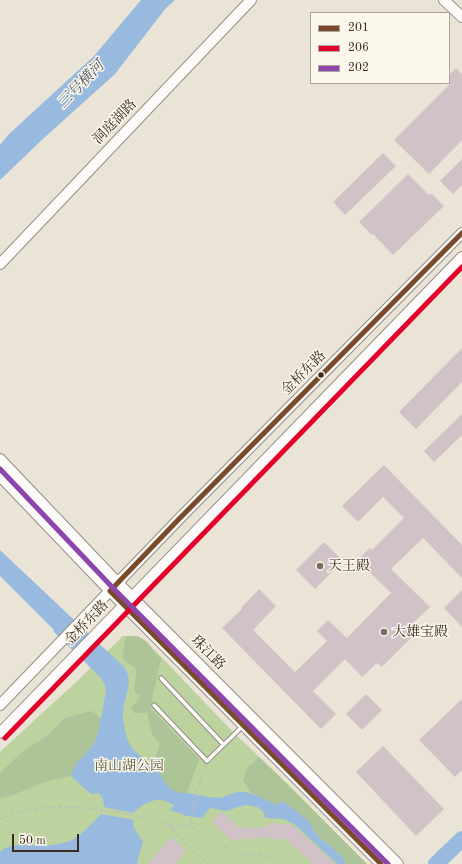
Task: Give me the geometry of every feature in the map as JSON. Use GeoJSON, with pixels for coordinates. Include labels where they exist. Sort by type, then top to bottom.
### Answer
{"type":"FeatureCollection","features":[{"type":"Feature","properties":{"kind":"street","name":"洞庭湖路"},"geometry":{"type":"LineString","coordinates":[[0,264],[250,0]]}},
{"type":"Feature","properties":{"kind":"street"},"geometry":{"type":"LineString","coordinates":[[444,0],[462,17]]}},
{"type":"Feature","properties":{"kind":"street","name":"金桥东路"},"geometry":{"type":"LineString","coordinates":[[0,705],[190,508],[462,233]]}},
{"type":"Feature","properties":{"kind":"street","name":"金桥东路"},"geometry":{"type":"LineString","coordinates":[[0,733],[462,256]]}},
{"type":"Feature","properties":{"kind":"street","name":"珠江路"},"geometry":{"type":"LineString","coordinates":[[0,459],[118,583],[398,864]]}},
{"type":"Feature","properties":{"kind":"street","name":"珠江路"},"geometry":{"type":"LineString","coordinates":[[0,476],[110,591],[125,604],[381,864]]}},
{"type":"Feature","properties":{"kind":"lane"},"geometry":{"type":"LineString","coordinates":[[161,678],[224,744]]}},
{"type":"Feature","properties":{"kind":"lane"},"geometry":{"type":"LineString","coordinates":[[154,705],[207,761],[252,717]]}},
{"type":"Feature","properties":{"kind":"path"},"geometry":{"type":"LineString","coordinates":[[190,826],[196,792],[207,761]]}},
{"type":"Feature","properties":{"kind":"path"},"geometry":{"type":"LineString","coordinates":[[0,819],[32,809],[71,807],[101,810],[139,817],[169,825],[190,826],[238,854],[262,855],[287,864]]}},
{"type":"Feature","properties":{"kind":"path"},"geometry":{"type":"LineString","coordinates":[[169,825],[185,844],[208,864]]}},
{"type":"Feature","properties":{"kind":"green space","name":"南山湖公园"},"geometry":{"type":"Polygon","coordinates":[[[123,636],[137,636],[147,642],[233,732],[288,784],[367,864],[0,864],[0,752],[74,684],[123,636]]]}},
{"type":"Feature","properties":{"kind":"green space"},"geometry":{"type":"Polygon","coordinates":[[[126,636],[134,636],[143,639],[161,659],[150,708],[199,759],[187,793],[175,792],[172,790],[153,765],[160,744],[152,734],[147,713],[134,713],[131,708],[138,700],[140,694],[135,693],[136,669],[122,658],[126,636]]]}},
{"type":"Feature","properties":{"kind":"green space"},"geometry":{"type":"Polygon","coordinates":[[[91,711],[101,718],[99,729],[94,744],[76,764],[71,776],[44,782],[13,795],[0,798],[0,773],[20,754],[49,734],[65,718],[91,711]]]}},
{"type":"Feature","properties":{"kind":"green space"},"geometry":{"type":"Polygon","coordinates":[[[259,757],[367,864],[346,864],[338,853],[318,836],[307,820],[283,801],[277,805],[251,793],[243,780],[247,768],[259,757]]]}},
{"type":"Feature","properties":{"kind":"water","name":"三号横河"},"geometry":{"type":"Polygon","coordinates":[[[141,0],[175,0],[166,8],[115,74],[0,180],[0,145],[9,134],[94,56],[141,0]]]}},
{"type":"Feature","properties":{"kind":"water"},"geometry":{"type":"Polygon","coordinates":[[[0,550],[124,667],[127,672],[129,683],[123,714],[127,738],[131,747],[156,769],[171,789],[178,793],[215,798],[237,792],[245,792],[254,794],[277,805],[283,801],[307,820],[318,836],[338,853],[346,864],[337,864],[294,824],[284,819],[265,818],[264,813],[258,807],[246,805],[227,811],[210,808],[202,818],[187,816],[170,810],[174,805],[163,800],[147,803],[133,813],[104,807],[103,799],[99,793],[91,794],[71,776],[76,764],[94,744],[99,729],[106,691],[105,684],[99,676],[0,576],[0,550]]]}},
{"type":"Feature","properties":{"kind":"water"},"geometry":{"type":"Polygon","coordinates":[[[101,814],[134,820],[133,826],[143,842],[137,862],[138,864],[0,864],[0,852],[10,846],[46,846],[70,841],[83,832],[101,814]]]}},
{"type":"Feature","properties":{"kind":"building"},"geometry":{"type":"Polygon","coordinates":[[[456,68],[462,74],[462,140],[429,174],[394,140],[450,84],[450,74],[456,68]]]}},
{"type":"Feature","properties":{"kind":"building"},"geometry":{"type":"Polygon","coordinates":[[[383,153],[396,166],[345,215],[333,202],[383,153]]]}},
{"type":"Feature","properties":{"kind":"building"},"geometry":{"type":"Polygon","coordinates":[[[462,159],[462,185],[453,194],[440,181],[462,159]]]}},
{"type":"Feature","properties":{"kind":"building"},"geometry":{"type":"Polygon","coordinates":[[[408,174],[429,195],[431,193],[444,206],[393,255],[359,222],[408,174]]]}},
{"type":"Feature","properties":{"kind":"building"},"geometry":{"type":"Polygon","coordinates":[[[462,348],[462,382],[416,429],[399,412],[462,348]]]}},
{"type":"Feature","properties":{"kind":"building"},"geometry":{"type":"Polygon","coordinates":[[[462,414],[462,435],[434,462],[424,451],[462,414]]]}},
{"type":"Feature","properties":{"kind":"building"},"geometry":{"type":"Polygon","coordinates":[[[384,465],[462,545],[462,578],[423,538],[391,569],[430,607],[413,623],[419,630],[382,667],[377,663],[362,677],[345,659],[313,691],[336,714],[321,729],[222,628],[242,609],[241,608],[259,589],[276,606],[253,630],[295,672],[327,641],[317,631],[328,620],[347,638],[391,593],[357,560],[370,548],[372,550],[404,518],[383,497],[358,522],[342,506],[384,465]]]}},
{"type":"Feature","properties":{"kind":"building","name":"天王殿"},"geometry":{"type":"Polygon","coordinates":[[[324,542],[343,561],[315,589],[296,570],[324,542]]]}},
{"type":"Feature","properties":{"kind":"building"},"geometry":{"type":"Polygon","coordinates":[[[462,590],[462,627],[444,608],[462,590]]]}},
{"type":"Feature","properties":{"kind":"building"},"geometry":{"type":"Polygon","coordinates":[[[366,694],[382,710],[362,730],[346,714],[366,694]]]}},
{"type":"Feature","properties":{"kind":"building"},"geometry":{"type":"Polygon","coordinates":[[[462,699],[462,770],[455,777],[419,740],[462,699]]]}},
{"type":"Feature","properties":{"kind":"building"},"geometry":{"type":"Polygon","coordinates":[[[383,746],[444,809],[416,836],[356,772],[383,746]]]}},
{"type":"Feature","properties":{"kind":"building"},"geometry":{"type":"Polygon","coordinates":[[[221,812],[240,828],[269,827],[269,823],[292,825],[335,864],[313,864],[286,839],[268,839],[268,837],[232,840],[212,822],[221,812]]]}},
{"type":"Feature","properties":{"kind":"building"},"geometry":{"type":"Polygon","coordinates":[[[171,837],[186,850],[175,864],[148,864],[171,837]]]}},
{"type":"Feature","properties":{"kind":"waterway"},"geometry":{"type":"LineString","coordinates":[[436,864],[462,839]]}},
{"type":"Feature","properties":{"kind":"transit line","name":"201"},"geometry":{"type":"LineString","coordinates":[[381,864],[110,591],[179,519],[462,233]]}},
{"type":"Feature","properties":{"kind":"transit line","name":"206"},"geometry":{"type":"LineString","coordinates":[[5,738],[462,267]]}},
{"type":"Feature","properties":{"kind":"transit line","name":"202"},"geometry":{"type":"LineString","coordinates":[[0,469],[113,588],[388,864]]}},
{"type":"Feature","properties":{"kind":"place","name":"天王殿"},"geometry":{"type":"Point","coordinates":[320,566]}},
{"type":"Feature","properties":{"kind":"place","name":"大雄宝殿"},"geometry":{"type":"Point","coordinates":[384,632]}}]}
